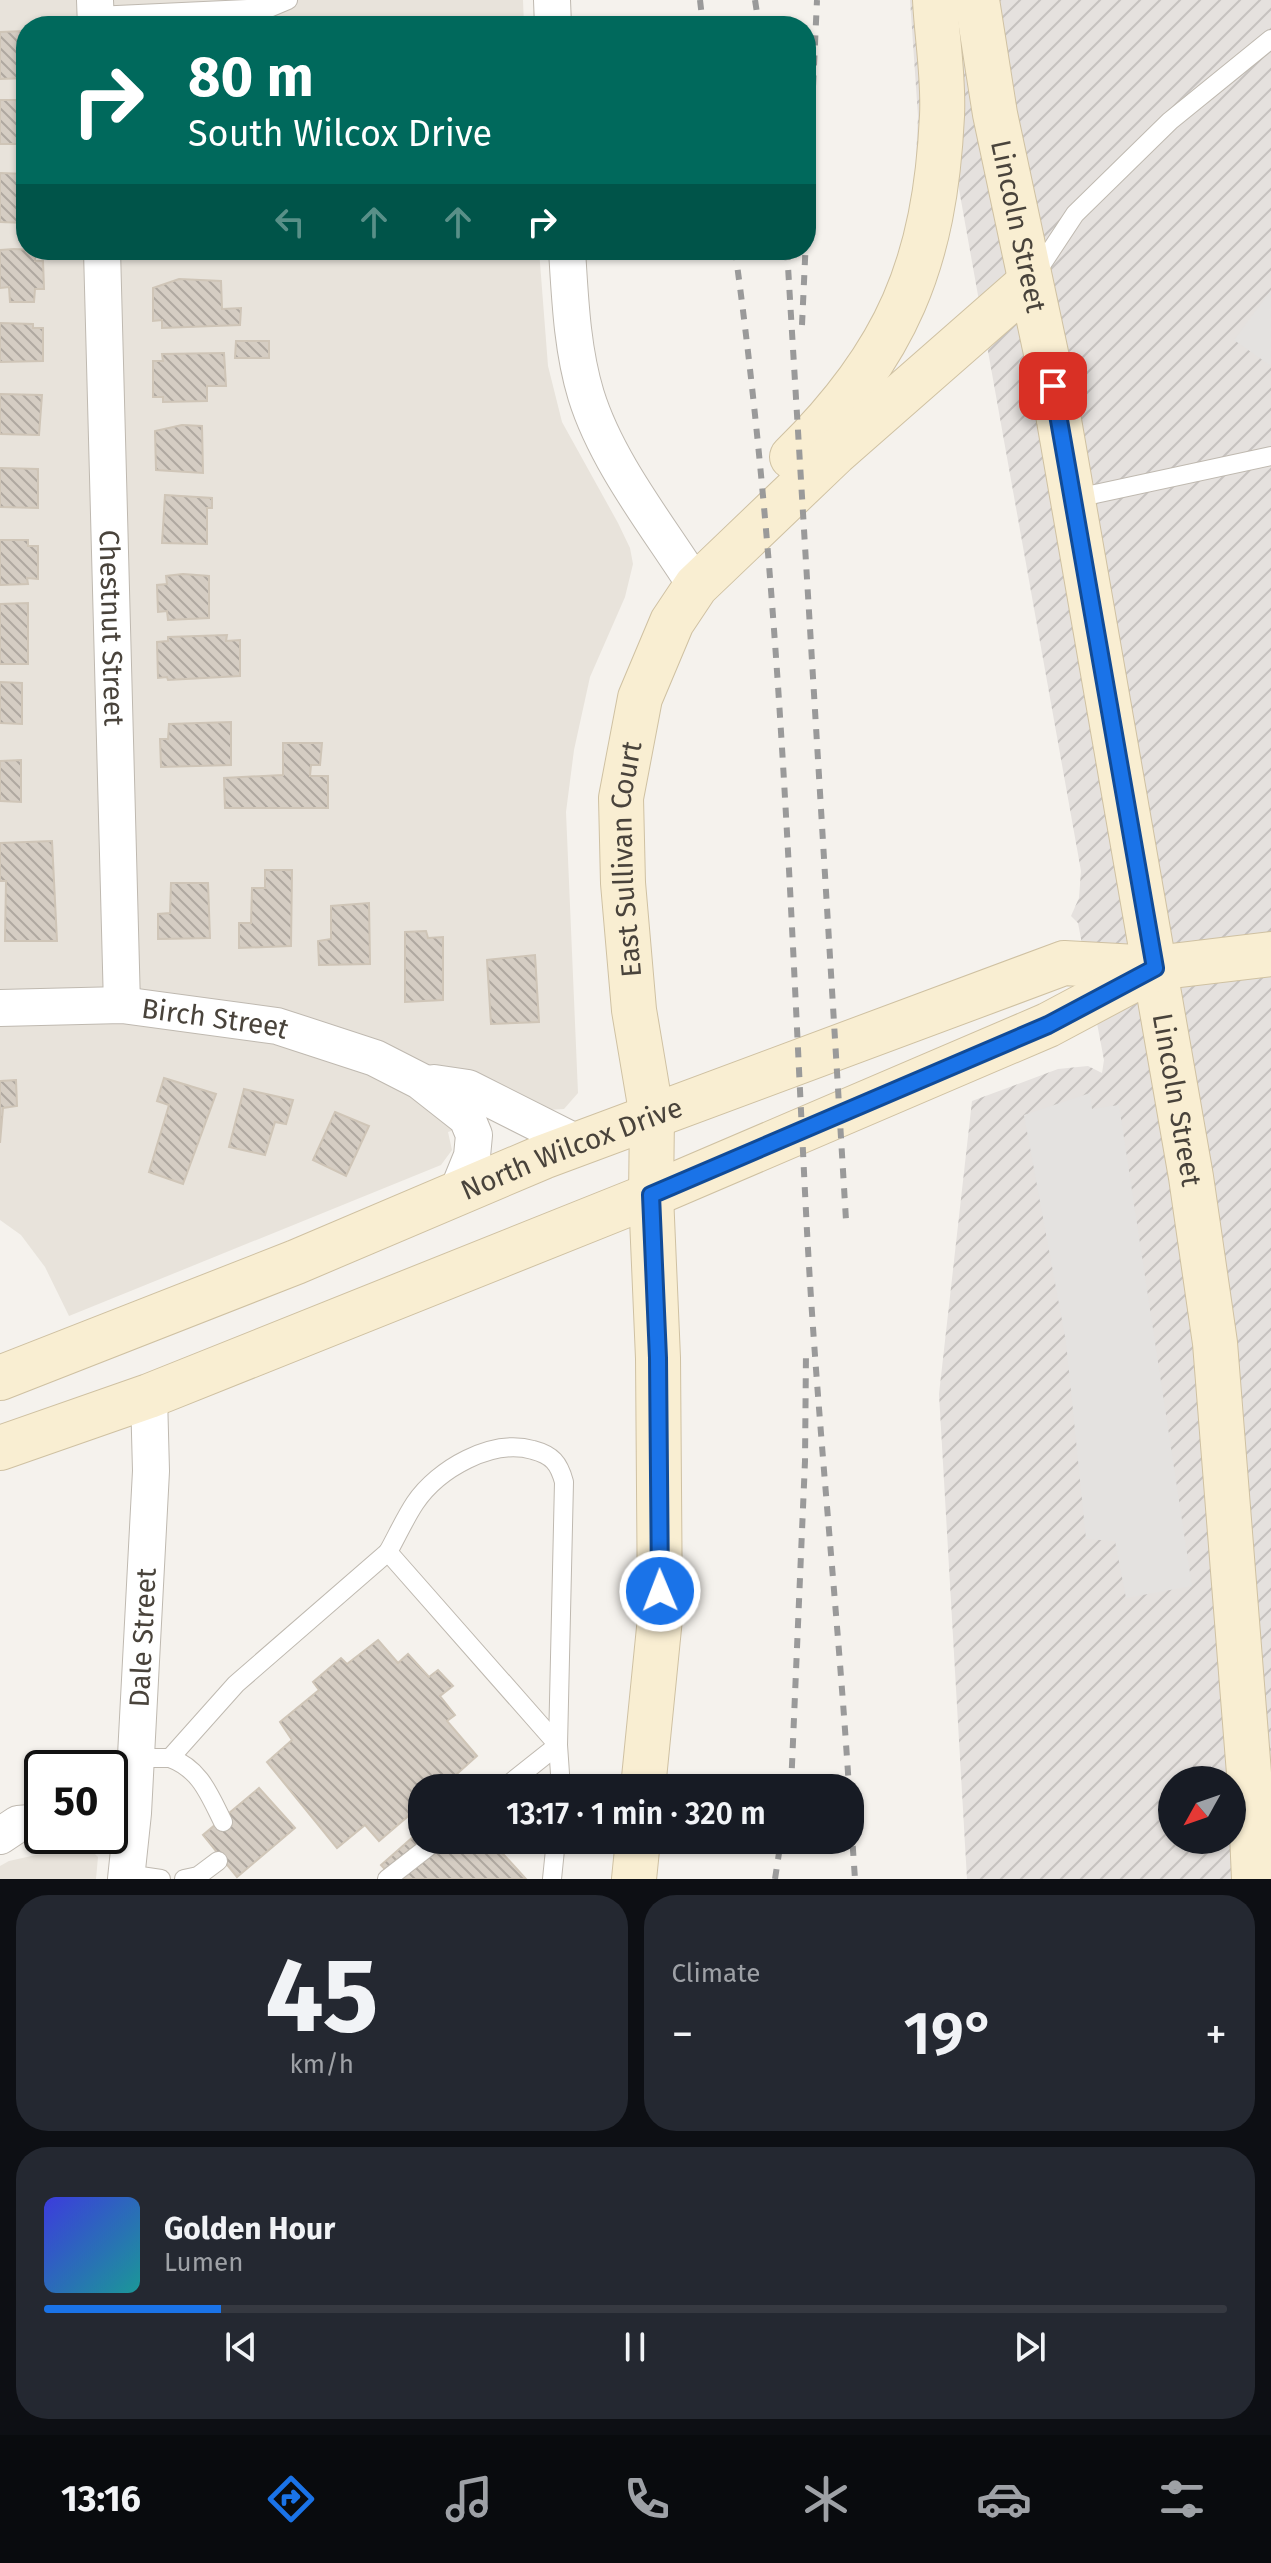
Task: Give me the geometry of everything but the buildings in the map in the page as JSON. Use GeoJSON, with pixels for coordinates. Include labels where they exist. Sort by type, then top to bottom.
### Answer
{"type":"FeatureCollection","features":[{"type":"Feature","properties":{"kind":"main road"},"geometry":{"type":"LineString","coordinates":[[696,586],[730,519],[834,413],[882,349],[909,298],[933,199],[943,114],[935,0]]}},
{"type":"Feature","properties":{"kind":"main road","name":"Lincoln Street"},"geometry":{"type":"LineString","coordinates":[[977,0],[995,114],[1072,499],[1155,968],[1215,1343],[1261,1785],[1254,1879]]}},
{"type":"Feature","properties":{"kind":"main road","name":"East Sullivan Court"},"geometry":{"type":"LineString","coordinates":[[644,1774],[660,1618],[658,1358],[651,1195],[652,1117],[632,994],[623,883],[621,798],[640,698],[672,622],[696,586],[835,453],[1030,282]]}},
{"type":"Feature","properties":{"kind":"main road"},"geometry":{"type":"LineString","coordinates":[[0,1448],[149,1396],[651,1195],[1048,1025],[1155,968],[1271,954]]}},
{"type":"Feature","properties":{"kind":"main road","name":"North Wilcox Drive"},"geometry":{"type":"LineString","coordinates":[[0,1378],[296,1262],[579,1144],[1064,963],[1155,968]]}},
{"type":"Feature","properties":{"kind":"main road"},"geometry":{"type":"LineString","coordinates":[[146,1321],[149,1396]]}},
{"type":"Feature","properties":{"kind":"main road"},"geometry":{"type":"LineString","coordinates":[[634,1879],[637,1854]]}},
{"type":"Feature","properties":{"kind":"street","name":"Chestnut Street"},"geometry":{"type":"LineString","coordinates":[[102,260],[122,1005]]}},
{"type":"Feature","properties":{"kind":"street"},"geometry":{"type":"LineString","coordinates":[[568,260],[572,317],[586,396],[616,459],[696,586]]}},
{"type":"Feature","properties":{"kind":"street","name":"Birch Street"},"geometry":{"type":"LineString","coordinates":[[0,1008],[122,1005],[277,1026],[334,1042],[420,1081],[456,1106],[467,1118],[474,1135],[468,1172],[457,1193]]}},
{"type":"Feature","properties":{"kind":"street","name":"Birch Street"},"geometry":{"type":"LineString","coordinates":[[420,1081],[468,1088],[579,1144]]}},
{"type":"Feature","properties":{"kind":"street","name":"Dale Street"},"geometry":{"type":"LineString","coordinates":[[128,1803],[153,1758],[149,1396]]}},
{"type":"Feature","properties":{"kind":"street"},"geometry":{"type":"LineString","coordinates":[[0,1836],[24,1824]]}},
{"type":"Feature","properties":{"kind":"street","name":"Dale Street"},"geometry":{"type":"LineString","coordinates":[[128,1838],[138,1877]]}},
{"type":"Feature","properties":{"kind":"lane"},"geometry":{"type":"LineString","coordinates":[[95,14],[269,8],[288,0]]}},
{"type":"Feature","properties":{"kind":"lane"},"geometry":{"type":"LineString","coordinates":[[1030,282],[1075,214],[1170,121],[1271,39]]}},
{"type":"Feature","properties":{"kind":"lane"},"geometry":{"type":"LineString","coordinates":[[1072,499],[1263,458]]}},
{"type":"Feature","properties":{"kind":"lane"},"geometry":{"type":"LineString","coordinates":[[153,1758],[388,1552],[417,1500],[470,1455],[517,1445],[546,1453],[560,1465],[564,1482],[558,1745],[560,1774]]}},
{"type":"Feature","properties":{"kind":"lane"},"geometry":{"type":"LineString","coordinates":[[388,1552],[558,1745]]}},
{"type":"Feature","properties":{"kind":"lane"},"geometry":{"type":"LineString","coordinates":[[522,1774],[558,1745]]}},
{"type":"Feature","properties":{"kind":"lane"},"geometry":{"type":"LineString","coordinates":[[153,1758],[187,1764],[201,1779],[223,1822]]}},
{"type":"Feature","properties":{"kind":"lane"},"geometry":{"type":"LineString","coordinates":[[387,1879],[419,1854]]}},
{"type":"Feature","properties":{"kind":"lane"},"geometry":{"type":"LineString","coordinates":[[552,1879],[555,1854]]}},
{"type":"Feature","properties":{"kind":"lane"},"geometry":{"type":"LineString","coordinates":[[184,1879],[198,1876],[218,1861]]}},
{"type":"Feature","properties":{"kind":"shaded area"},"geometry":{"type":"Polygon","coordinates":[[[0,0],[523,0],[524,16],[16,16],[16,260],[540,260],[548,366],[562,422],[618,523],[630,548],[633,564],[625,597],[590,677],[574,750],[566,812],[578,1093],[564,1109],[512,1112],[448,1132],[452,1150],[441,1165],[69,1316],[45,1267],[21,1235],[0,1220],[0,0]]]}},
{"type":"Feature","properties":{"kind":"shaded area"},"geometry":{"type":"Polygon","coordinates":[[[910,0],[1271,0],[1271,1879],[967,1879],[939,1394],[972,1101],[1058,1069],[1088,1066],[1102,1073],[1104,1060],[1078,923],[1071,916],[1079,898],[1081,871],[957,178],[916,159],[918,116],[910,0]]]}},
{"type":"Feature","properties":{"kind":"shaded area"},"geometry":{"type":"Polygon","coordinates":[[[1271,290],[1271,366],[1234,340],[1271,290]]]}},
{"type":"Feature","properties":{"kind":"shaded area"},"geometry":{"type":"Polygon","coordinates":[[[1090,1093],[1092,1109],[1119,1105],[1192,1586],[1126,1598],[1115,1541],[1086,1539],[1066,1342],[1024,1115],[1090,1093]]]}},
{"type":"Feature","properties":{"kind":"shaded area"},"geometry":{"type":"Polygon","coordinates":[[[40,1854],[95,1854],[98,1857],[96,1879],[0,1879],[0,1866],[40,1854]]]}},
{"type":"Feature","properties":{"kind":"railway"},"geometry":{"type":"LineString","coordinates":[[700,0],[702,16]]}},
{"type":"Feature","properties":{"kind":"railway"},"geometry":{"type":"LineString","coordinates":[[755,0],[757,16]]}},
{"type":"Feature","properties":{"kind":"railway"},"geometry":{"type":"LineString","coordinates":[[816,22],[817,0]]}},
{"type":"Feature","properties":{"kind":"railway"},"geometry":{"type":"LineString","coordinates":[[736,260],[763,494],[773,617],[811,1301],[848,1774]]}},
{"type":"Feature","properties":{"kind":"railway"},"geometry":{"type":"LineString","coordinates":[[788,260],[846,1220]]}},
{"type":"Feature","properties":{"kind":"railway"},"geometry":{"type":"LineString","coordinates":[[802,325],[805,260]]}},
{"type":"Feature","properties":{"kind":"railway"},"geometry":{"type":"LineString","coordinates":[[792,1774],[805,1461],[806,1352]]}},
{"type":"Feature","properties":{"kind":"railway"},"geometry":{"type":"LineString","coordinates":[[775,1879],[779,1854]]}},
{"type":"Feature","properties":{"kind":"railway"},"geometry":{"type":"LineString","coordinates":[[853,1854],[855,1879]]}},
{"type":"Feature","properties":{"kind":"route"},"geometry":{"type":"LineString","coordinates":[[660,1591],[658,1358],[651,1195],[1048,1025],[1155,968],[1053,386]]}}]}
